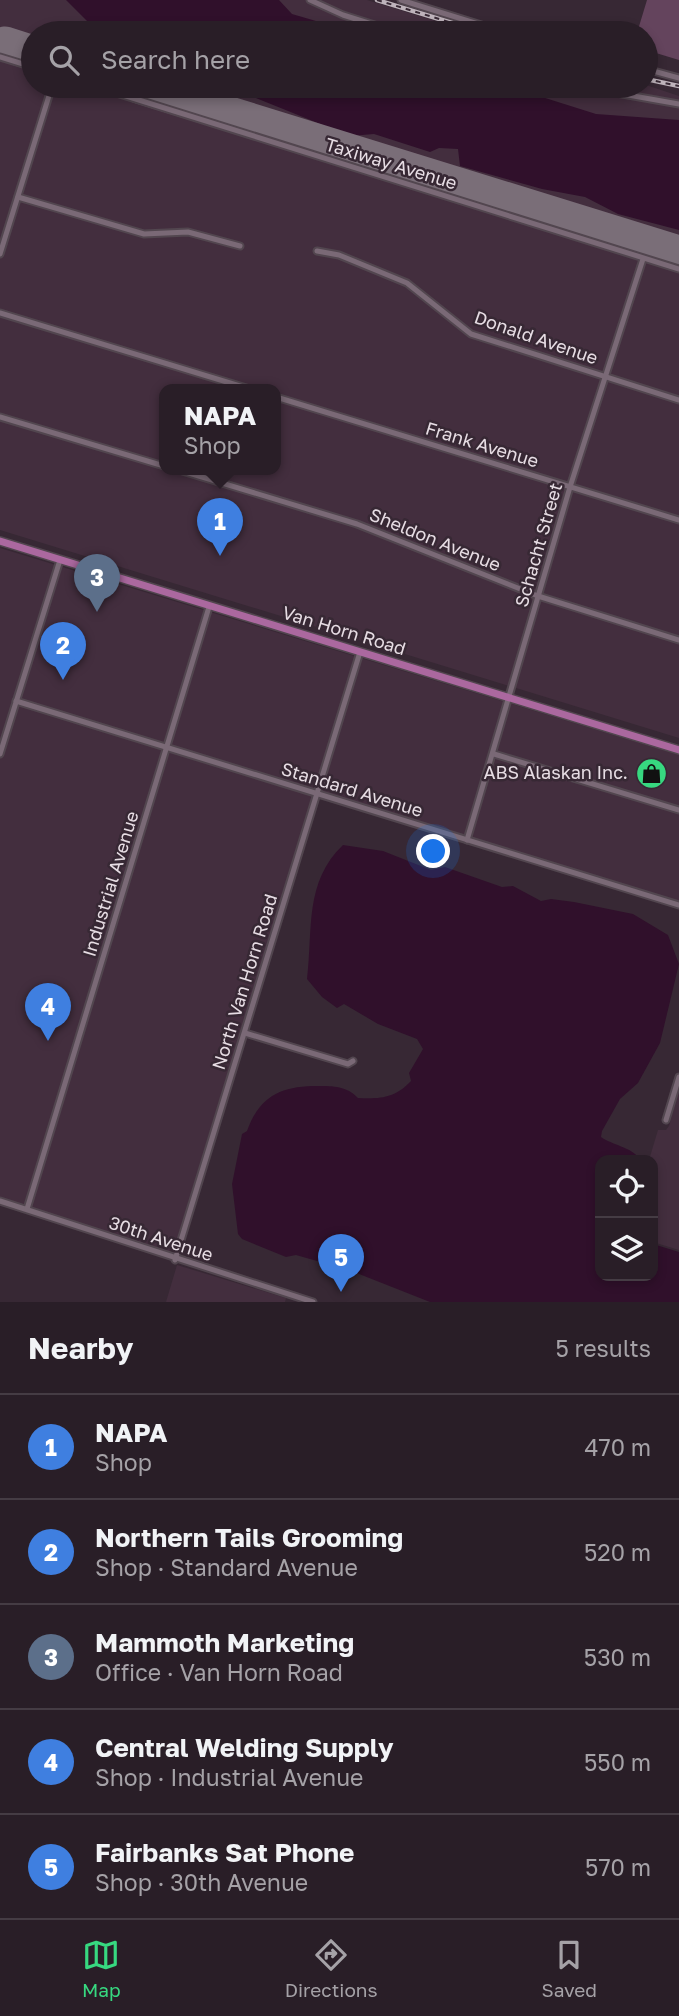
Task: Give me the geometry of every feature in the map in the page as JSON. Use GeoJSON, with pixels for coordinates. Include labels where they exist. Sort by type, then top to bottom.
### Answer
{"type":"FeatureCollection","features":[{"type":"Feature","properties":{"kind":"main road","name":"Van Horn Road"},"geometry":{"type":"LineString","coordinates":[[0,541],[679,750]]}},
{"type":"Feature","properties":{"kind":"street"},"geometry":{"type":"LineString","coordinates":[[310,0],[362,21]]}},
{"type":"Feature","properties":{"kind":"street"},"geometry":{"type":"LineString","coordinates":[[401,0],[468,21]]}},
{"type":"Feature","properties":{"kind":"street"},"geometry":{"type":"LineString","coordinates":[[0,57],[21,63]]}},
{"type":"Feature","properties":{"kind":"street"},"geometry":{"type":"LineString","coordinates":[[658,72],[679,78]]}},
{"type":"Feature","properties":{"kind":"street"},"geometry":{"type":"LineString","coordinates":[[0,254],[48,98]]}},
{"type":"Feature","properties":{"kind":"street","name":"Taxiway Avenue"},"geometry":{"type":"LineString","coordinates":[[132,98],[679,269]]}},
{"type":"Feature","properties":{"kind":"street"},"geometry":{"type":"LineString","coordinates":[[645,98],[679,104]]}},
{"type":"Feature","properties":{"kind":"street"},"geometry":{"type":"LineString","coordinates":[[18,197],[144,234],[188,232],[240,246]]}},
{"type":"Feature","properties":{"kind":"street","name":"Donald Avenue"},"geometry":{"type":"LineString","coordinates":[[317,251],[339,255],[407,283],[471,334],[679,400]]}},
{"type":"Feature","properties":{"kind":"street","name":"Schacht Street"},"geometry":{"type":"LineString","coordinates":[[467,840],[570,486],[607,378],[643,259]]}},
{"type":"Feature","properties":{"kind":"street"},"geometry":{"type":"LineString","coordinates":[[0,313],[233,384]]}},
{"type":"Feature","properties":{"kind":"street","name":"Frank Avenue"},"geometry":{"type":"LineString","coordinates":[[281,399],[679,520]]}},
{"type":"Feature","properties":{"kind":"street"},"geometry":{"type":"LineString","coordinates":[[0,417],[159,465]]}},
{"type":"Feature","properties":{"kind":"street","name":"Sheldon Avenue"},"geometry":{"type":"LineString","coordinates":[[195,475],[357,524],[538,596],[679,640]]}},
{"type":"Feature","properties":{"kind":"street"},"geometry":{"type":"LineString","coordinates":[[0,754],[60,560]]}},
{"type":"Feature","properties":{"kind":"street","name":"Industrial Avenue"},"geometry":{"type":"LineString","coordinates":[[27,1209],[209,607]]}},
{"type":"Feature","properties":{"kind":"street","name":"North Van Horn Road"},"geometry":{"type":"LineString","coordinates":[[175,1260],[360,652]]}},
{"type":"Feature","properties":{"kind":"street","name":"Standard Avenue"},"geometry":{"type":"LineString","coordinates":[[16,701],[679,905]]}},
{"type":"Feature","properties":{"kind":"street"},"geometry":{"type":"LineString","coordinates":[[494,754],[679,810]]}},
{"type":"Feature","properties":{"kind":"street"},"geometry":{"type":"LineString","coordinates":[[245,1034],[348,1064],[353,1062]]}},
{"type":"Feature","properties":{"kind":"street"},"geometry":{"type":"LineString","coordinates":[[666,1120],[679,1077]]}},
{"type":"Feature","properties":{"kind":"street","name":"30th Avenue"},"geometry":{"type":"LineString","coordinates":[[0,1201],[175,1260],[313,1302]]}},
{"type":"Feature","properties":{"kind":"shaded area"},"geometry":{"type":"Polygon","coordinates":[[[0,0],[367,0],[436,21],[21,21],[21,98],[658,98],[658,89],[679,96],[679,738],[0,530],[0,0]]]}},
{"type":"Feature","properties":{"kind":"shaded area"},"geometry":{"type":"Polygon","coordinates":[[[66,0],[279,0],[292,14],[316,21],[87,21],[66,0]]]}},
{"type":"Feature","properties":{"kind":"shaded area"},"geometry":{"type":"Polygon","coordinates":[[[647,0],[679,0],[679,60],[658,54],[658,21],[641,21],[647,0]]]}},
{"type":"Feature","properties":{"kind":"shaded area"},"geometry":{"type":"Polygon","coordinates":[[[256,98],[545,98],[596,114],[679,120],[679,230],[618,214],[585,197],[542,189],[460,166],[458,149],[439,148],[430,152],[374,134],[350,136],[256,98]]]}},
{"type":"Feature","properties":{"kind":"shaded area"},"geometry":{"type":"Polygon","coordinates":[[[0,548],[679,755],[679,902],[314,790],[174,1249],[166,1252],[0,1199],[0,548]]]}},
{"type":"Feature","properties":{"kind":"shaded area"},"geometry":{"type":"Polygon","coordinates":[[[343,845],[383,851],[431,870],[445,867],[502,887],[513,886],[541,901],[551,899],[574,902],[633,914],[668,935],[679,964],[660,1043],[638,1083],[620,1099],[601,1137],[636,1155],[595,1155],[595,1281],[658,1281],[658,1246],[679,1252],[679,1302],[430,1302],[354,1272],[333,1269],[324,1263],[296,1255],[286,1257],[242,1239],[238,1234],[232,1184],[242,1134],[247,1131],[252,1119],[266,1101],[283,1091],[305,1086],[340,1088],[358,1098],[387,1096],[399,1091],[411,1081],[409,1073],[423,1049],[417,1039],[378,1024],[344,1004],[337,1008],[322,997],[307,979],[316,891],[331,859],[343,845]]]}},
{"type":"Feature","properties":{"kind":"shaded area"},"geometry":{"type":"Polygon","coordinates":[[[679,1090],[679,1250],[658,1244],[658,1155],[650,1155],[658,1130],[666,1130],[679,1090]]]}},
{"type":"Feature","properties":{"kind":"shaded area"},"geometry":{"type":"Polygon","coordinates":[[[177,1265],[286,1298],[285,1302],[166,1302],[177,1265]]]}},
{"type":"Feature","properties":{"kind":"runway"},"geometry":{"type":"LineString","coordinates":[[5,44],[21,49]]}},
{"type":"Feature","properties":{"kind":"runway"},"geometry":{"type":"LineString","coordinates":[[178,98],[679,253]]}},
{"type":"Feature","properties":{"kind":"railway"},"geometry":{"type":"LineString","coordinates":[[377,0],[446,21]]}},
{"type":"Feature","properties":{"kind":"railway"},"geometry":{"type":"LineString","coordinates":[[658,82],[679,86]]}},
{"type":"Feature","properties":{"kind":"place","name":"NAPA"},"geometry":{"type":"Point","coordinates":[220,556]}},
{"type":"Feature","properties":{"kind":"place","name":"Mammoth Marketing"},"geometry":{"type":"Point","coordinates":[97,612]}},
{"type":"Feature","properties":{"kind":"place","name":"Northern Tails Grooming"},"geometry":{"type":"Point","coordinates":[63,680]}},
{"type":"Feature","properties":{"kind":"place","name":"ABS Alaskan Inc."},"geometry":{"type":"Point","coordinates":[651,773]}},
{"type":"Feature","properties":{"kind":"place","name":"Central Welding Supply"},"geometry":{"type":"Point","coordinates":[48,1041]}},
{"type":"Feature","properties":{"kind":"place","name":"Fairbanks Sat Phone"},"geometry":{"type":"Point","coordinates":[341,1292]}}]}
